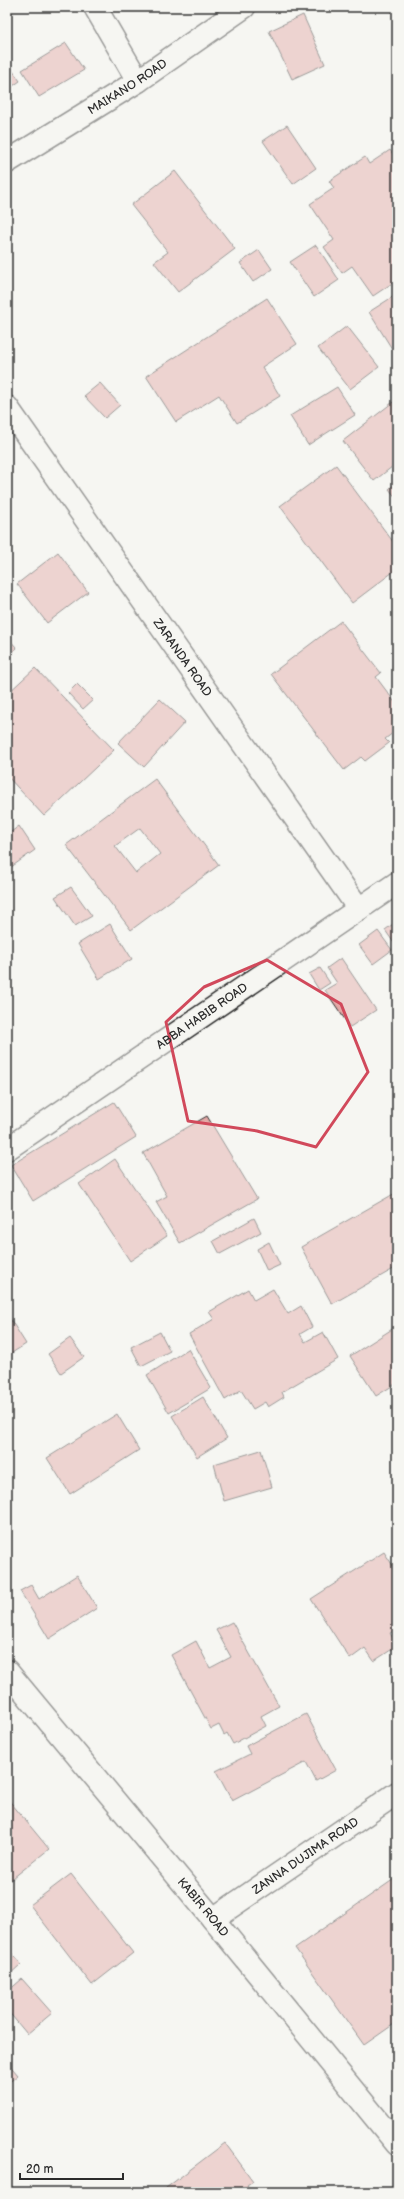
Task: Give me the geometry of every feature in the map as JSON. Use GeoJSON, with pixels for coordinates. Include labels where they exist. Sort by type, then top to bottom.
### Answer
{"type":"FeatureCollection","features":[{"type":"Feature","properties":{"kind":"street"},"geometry":{"type":"LineString","coordinates":[[95,7],[138,81]]}},
{"type":"Feature","properties":{"kind":"street","name":"MAIKANO ROAD"},"geometry":{"type":"LineString","coordinates":[[7,162],[138,81],[244,7]]}},
{"type":"Feature","properties":{"kind":"street","name":"ZARANDA ROAD"},"geometry":{"type":"LineString","coordinates":[[7,407],[359,909]]}},
{"type":"Feature","properties":{"kind":"street","name":"ABBA HABIB ROAD"},"geometry":{"type":"LineString","coordinates":[[7,1149],[397,883]]}},
{"type":"Feature","properties":{"kind":"street","name":"KABIR ROAD"},"geometry":{"type":"LineString","coordinates":[[7,1671],[397,2144]]}},
{"type":"Feature","properties":{"kind":"street","name":"ZANNA DUJIMA ROAD"},"geometry":{"type":"LineString","coordinates":[[213,1919],[397,1793]]}},
{"type":"Feature","properties":{"kind":"highlighted area"},"geometry":{"type":"Polygon","coordinates":[[[267,960],[341,1004],[368,1072],[316,1147],[257,1131],[188,1121],[166,1022],[204,987],[267,960]]]}},
{"type":"Feature","properties":{"kind":"building"},"geometry":{"type":"Polygon","coordinates":[[[303,15],[325,64],[292,79],[269,31],[303,15]]]}},
{"type":"Feature","properties":{"kind":"building"},"geometry":{"type":"Polygon","coordinates":[[[66,43],[84,70],[39,97],[22,70],[66,43]]]}},
{"type":"Feature","properties":{"kind":"building"},"geometry":{"type":"Polygon","coordinates":[[[7,63],[20,81],[7,90],[7,63]]]}},
{"type":"Feature","properties":{"kind":"building"},"geometry":{"type":"Polygon","coordinates":[[[287,125],[316,168],[293,184],[263,141],[287,125]]]}},
{"type":"Feature","properties":{"kind":"building"},"geometry":{"type":"Polygon","coordinates":[[[390,150],[397,160],[397,280],[373,296],[352,266],[342,273],[324,247],[334,240],[310,204],[334,188],[329,181],[365,157],[369,164],[390,150]]]}},
{"type":"Feature","properties":{"kind":"building"},"geometry":{"type":"Polygon","coordinates":[[[175,171],[235,249],[178,292],[154,262],[168,252],[131,205],[175,171]]]}},
{"type":"Feature","properties":{"kind":"building"},"geometry":{"type":"Polygon","coordinates":[[[316,245],[339,280],[314,297],[290,262],[316,245]]]}},
{"type":"Feature","properties":{"kind":"building"},"geometry":{"type":"Polygon","coordinates":[[[259,250],[272,269],[253,282],[240,263],[259,250]]]}},
{"type":"Feature","properties":{"kind":"building"},"geometry":{"type":"Polygon","coordinates":[[[397,294],[397,350],[394,352],[369,312],[397,294]]]}},
{"type":"Feature","properties":{"kind":"building"},"geometry":{"type":"Polygon","coordinates":[[[267,298],[297,344],[262,367],[280,396],[237,423],[219,395],[176,422],[146,376],[267,298]]]}},
{"type":"Feature","properties":{"kind":"building"},"geometry":{"type":"Polygon","coordinates":[[[347,326],[379,367],[350,389],[318,348],[347,326]]]}},
{"type":"Feature","properties":{"kind":"building"},"geometry":{"type":"Polygon","coordinates":[[[100,383],[120,405],[105,418],[84,396],[100,383]]]}},
{"type":"Feature","properties":{"kind":"building"},"geometry":{"type":"Polygon","coordinates":[[[337,387],[355,415],[308,445],[290,416],[337,387]]]}},
{"type":"Feature","properties":{"kind":"building"},"geometry":{"type":"Polygon","coordinates":[[[397,399],[397,463],[374,481],[343,441],[397,399]]]}},
{"type":"Feature","properties":{"kind":"building"},"geometry":{"type":"Polygon","coordinates":[[[336,465],[397,547],[397,569],[352,603],[280,506],[336,465]]]}},
{"type":"Feature","properties":{"kind":"building"},"geometry":{"type":"Polygon","coordinates":[[[397,482],[397,499],[389,489],[397,482]]]}},
{"type":"Feature","properties":{"kind":"building"},"geometry":{"type":"Polygon","coordinates":[[[58,552],[88,592],[47,623],[17,584],[58,552]]]}},
{"type":"Feature","properties":{"kind":"building"},"geometry":{"type":"Polygon","coordinates":[[[341,621],[381,673],[376,677],[397,705],[397,730],[385,739],[389,743],[365,761],[361,757],[344,770],[271,674],[341,621]]]}},
{"type":"Feature","properties":{"kind":"building"},"geometry":{"type":"Polygon","coordinates":[[[7,637],[17,648],[7,657],[7,637]]]}},
{"type":"Feature","properties":{"kind":"building"},"geometry":{"type":"Polygon","coordinates":[[[35,668],[114,750],[44,816],[7,776],[7,694],[35,668]]]}},
{"type":"Feature","properties":{"kind":"building"},"geometry":{"type":"Polygon","coordinates":[[[77,684],[93,700],[83,709],[68,693],[77,684]]]}},
{"type":"Feature","properties":{"kind":"building"},"geometry":{"type":"Polygon","coordinates":[[[160,699],[185,722],[144,767],[118,743],[160,699]]]}},
{"type":"Feature","properties":{"kind":"building"},"geometry":{"type":"Polygon","coordinates":[[[155,779],[219,865],[131,930],[66,845],[155,779]],[[140,828],[115,846],[136,873],[160,854],[140,828]]]}},
{"type":"Feature","properties":{"kind":"building"},"geometry":{"type":"Polygon","coordinates":[[[19,826],[35,850],[7,870],[7,835],[19,826]]]}},
{"type":"Feature","properties":{"kind":"building"},"geometry":{"type":"Polygon","coordinates":[[[71,887],[92,916],[75,926],[55,897],[71,887]]]}},
{"type":"Feature","properties":{"kind":"building"},"geometry":{"type":"Polygon","coordinates":[[[397,921],[397,946],[396,946],[385,930],[397,921]]]}},
{"type":"Feature","properties":{"kind":"building"},"geometry":{"type":"Polygon","coordinates":[[[110,924],[132,959],[99,979],[78,944],[110,924]]]}},
{"type":"Feature","properties":{"kind":"building"},"geometry":{"type":"Polygon","coordinates":[[[378,931],[392,950],[373,964],[359,945],[378,931]]]}},
{"type":"Feature","properties":{"kind":"building"},"geometry":{"type":"Polygon","coordinates":[[[341,958],[376,1010],[350,1027],[325,990],[337,983],[327,968],[341,958]]]}},
{"type":"Feature","properties":{"kind":"building"},"geometry":{"type":"Polygon","coordinates":[[[320,968],[330,983],[319,990],[309,974],[320,968]]]}},
{"type":"Feature","properties":{"kind":"building"},"geometry":{"type":"Polygon","coordinates":[[[114,1102],[136,1137],[33,1201],[11,1165],[114,1102]]]}},
{"type":"Feature","properties":{"kind":"building"},"geometry":{"type":"Polygon","coordinates":[[[207,1116],[257,1199],[180,1243],[156,1202],[167,1196],[143,1153],[207,1116]]]}},
{"type":"Feature","properties":{"kind":"building"},"geometry":{"type":"Polygon","coordinates":[[[115,1159],[167,1236],[130,1261],[79,1184],[115,1159]]]}},
{"type":"Feature","properties":{"kind":"building"},"geometry":{"type":"Polygon","coordinates":[[[397,1192],[397,1267],[332,1304],[301,1247],[397,1192]]]}},
{"type":"Feature","properties":{"kind":"building"},"geometry":{"type":"Polygon","coordinates":[[[254,1218],[261,1232],[220,1254],[213,1241],[254,1218]]]}},
{"type":"Feature","properties":{"kind":"building"},"geometry":{"type":"Polygon","coordinates":[[[269,1242],[280,1265],[267,1271],[257,1249],[269,1242]]]}},
{"type":"Feature","properties":{"kind":"building"},"geometry":{"type":"Polygon","coordinates":[[[248,1289],[254,1300],[273,1289],[288,1314],[301,1306],[312,1327],[300,1334],[305,1342],[323,1332],[338,1359],[282,1392],[284,1397],[268,1407],[265,1402],[253,1409],[241,1390],[225,1400],[189,1334],[214,1319],[209,1312],[248,1289]]]}},
{"type":"Feature","properties":{"kind":"building"},"geometry":{"type":"Polygon","coordinates":[[[7,1314],[26,1344],[7,1356],[7,1314]]]}},
{"type":"Feature","properties":{"kind":"building"},"geometry":{"type":"Polygon","coordinates":[[[397,1326],[397,1383],[376,1396],[350,1356],[397,1326]]]}},
{"type":"Feature","properties":{"kind":"building"},"geometry":{"type":"Polygon","coordinates":[[[160,1332],[170,1351],[141,1366],[131,1347],[160,1332]]]}},
{"type":"Feature","properties":{"kind":"building"},"geometry":{"type":"Polygon","coordinates":[[[70,1338],[84,1357],[61,1373],[48,1354],[70,1338]]]}},
{"type":"Feature","properties":{"kind":"building"},"geometry":{"type":"Polygon","coordinates":[[[188,1349],[211,1388],[169,1413],[147,1375],[188,1349]]]}},
{"type":"Feature","properties":{"kind":"building"},"geometry":{"type":"Polygon","coordinates":[[[203,1397],[227,1438],[197,1457],[172,1416],[203,1397]]]}},
{"type":"Feature","properties":{"kind":"building"},"geometry":{"type":"Polygon","coordinates":[[[117,1414],[139,1450],[70,1494],[47,1458],[117,1414]]]}},
{"type":"Feature","properties":{"kind":"building"},"geometry":{"type":"Polygon","coordinates":[[[261,1450],[272,1487],[224,1501],[214,1464],[261,1450]]]}},
{"type":"Feature","properties":{"kind":"building"},"geometry":{"type":"Polygon","coordinates":[[[384,1552],[397,1572],[397,1629],[390,1633],[397,1646],[374,1661],[365,1648],[350,1659],[311,1599],[384,1552]]]}},
{"type":"Feature","properties":{"kind":"building"},"geometry":{"type":"Polygon","coordinates":[[[77,1575],[97,1608],[49,1639],[20,1591],[31,1585],[39,1599],[77,1575]]]}},
{"type":"Feature","properties":{"kind":"building"},"geometry":{"type":"Polygon","coordinates":[[[232,1622],[279,1706],[261,1716],[266,1726],[233,1744],[227,1733],[224,1735],[219,1725],[211,1729],[171,1655],[196,1641],[210,1668],[231,1657],[216,1630],[232,1622]]]}},
{"type":"Feature","properties":{"kind":"building"},"geometry":{"type":"Polygon","coordinates":[[[306,1714],[336,1770],[316,1781],[306,1762],[232,1801],[216,1771],[250,1754],[246,1746],[306,1714]]]}},
{"type":"Feature","properties":{"kind":"building"},"geometry":{"type":"Polygon","coordinates":[[[7,1798],[49,1849],[8,1882],[7,1881],[7,1798]]]}},
{"type":"Feature","properties":{"kind":"building"},"geometry":{"type":"Polygon","coordinates":[[[71,1874],[133,1953],[92,1985],[30,1905],[71,1874]]]}},
{"type":"Feature","properties":{"kind":"building"},"geometry":{"type":"Polygon","coordinates":[[[397,1877],[397,2022],[364,2045],[295,1948],[397,1877]]]}},
{"type":"Feature","properties":{"kind":"building"},"geometry":{"type":"Polygon","coordinates":[[[7,1948],[21,1964],[7,1977],[7,1948]]]}},
{"type":"Feature","properties":{"kind":"building"},"geometry":{"type":"Polygon","coordinates":[[[22,1979],[52,2013],[27,2034],[7,2010],[7,1992],[22,1979]]]}},
{"type":"Feature","properties":{"kind":"building"},"geometry":{"type":"Polygon","coordinates":[[[7,2062],[18,2075],[7,2084],[7,2062]]]}},
{"type":"Feature","properties":{"kind":"building"},"geometry":{"type":"Polygon","coordinates":[[[225,2143],[253,2181],[247,2185],[252,2192],[170,2192],[166,2188],[225,2143]]]}}]}
